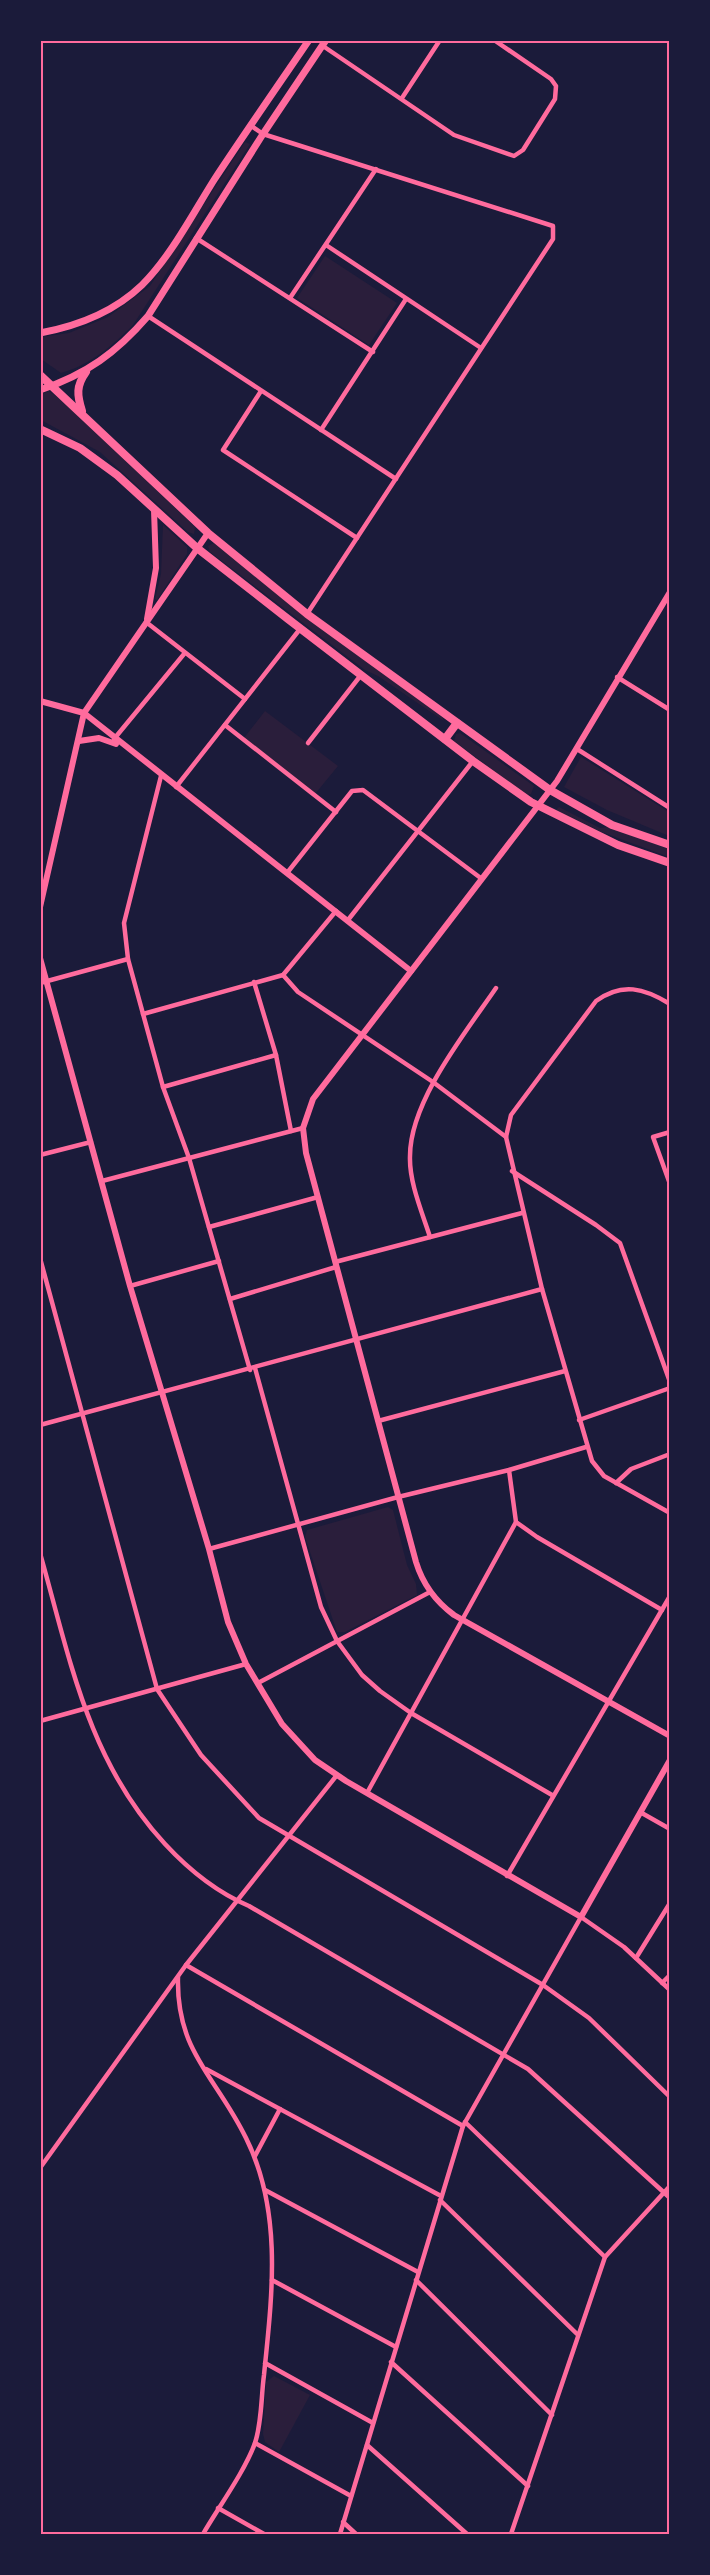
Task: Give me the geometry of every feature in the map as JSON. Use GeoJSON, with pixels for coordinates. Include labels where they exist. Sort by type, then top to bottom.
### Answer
{"type":"FeatureCollection","features":[{"type":"Feature","properties":{"kind":"main road"},"geometry":{"type":"LineString","coordinates":[[40,333],[93,318],[120,303],[142,285],[166,254],[250,124],[309,40]]}},
{"type":"Feature","properties":{"kind":"main road"},"geometry":{"type":"LineString","coordinates":[[83,412],[78,382],[86,372],[130,336],[148,316],[196,237],[324,43]]}},
{"type":"Feature","properties":{"kind":"main road"},"geometry":{"type":"LineString","coordinates":[[40,390],[86,372]]}},
{"type":"Feature","properties":{"kind":"main road"},"geometry":{"type":"LineString","coordinates":[[40,375],[83,412],[208,533],[307,614],[550,790],[612,825],[669,845]]}},
{"type":"Feature","properties":{"kind":"main road"},"geometry":{"type":"LineString","coordinates":[[40,429],[80,448],[117,475],[197,548],[300,629],[473,761],[538,806],[618,845],[669,863]]}},
{"type":"Feature","properties":{"kind":"main road"},"geometry":{"type":"LineString","coordinates":[[444,739],[457,723]]}},
{"type":"Feature","properties":{"kind":"street"},"geometry":{"type":"LineString","coordinates":[[402,98],[440,40]]}},
{"type":"Feature","properties":{"kind":"street"},"geometry":{"type":"LineString","coordinates":[[324,43],[461,138],[517,155],[555,99],[556,90],[551,79],[494,40]]}},
{"type":"Feature","properties":{"kind":"street"},"geometry":{"type":"LineString","coordinates":[[250,124],[263,134],[553,226],[553,239],[307,614]]}},
{"type":"Feature","properties":{"kind":"street"},"geometry":{"type":"LineString","coordinates":[[290,298],[376,169]]}},
{"type":"Feature","properties":{"kind":"street"},"geometry":{"type":"LineString","coordinates":[[196,237],[373,351]]}},
{"type":"Feature","properties":{"kind":"street"},"geometry":{"type":"LineString","coordinates":[[326,245],[481,348]]}},
{"type":"Feature","properties":{"kind":"street"},"geometry":{"type":"LineString","coordinates":[[321,430],[406,300]]}},
{"type":"Feature","properties":{"kind":"street"},"geometry":{"type":"LineString","coordinates":[[148,316],[396,479]]}},
{"type":"Feature","properties":{"kind":"street"},"geometry":{"type":"LineString","coordinates":[[261,390],[223,450],[357,538]]}},
{"type":"Feature","properties":{"kind":"street"},"geometry":{"type":"LineString","coordinates":[[146,622],[156,568],[154,510]]}},
{"type":"Feature","properties":{"kind":"street"},"geometry":{"type":"LineString","coordinates":[[40,907],[84,713],[208,533]]}},
{"type":"Feature","properties":{"kind":"street"},"geometry":{"type":"LineString","coordinates":[[669,592],[617,677],[577,749],[550,790],[313,1099],[303,1128],[304,1147],[398,1497],[419,1573],[430,1592],[446,1609],[463,1620],[669,1736]]}},
{"type":"Feature","properties":{"kind":"street"},"geometry":{"type":"LineString","coordinates":[[662,604],[669,609]]}},
{"type":"Feature","properties":{"kind":"street"},"geometry":{"type":"LineString","coordinates":[[146,622],[184,654],[245,699]]}},
{"type":"Feature","properties":{"kind":"street"},"geometry":{"type":"LineString","coordinates":[[176,787],[300,629]]}},
{"type":"Feature","properties":{"kind":"street"},"geometry":{"type":"LineString","coordinates":[[114,739],[184,654]]}},
{"type":"Feature","properties":{"kind":"street"},"geometry":{"type":"LineString","coordinates":[[308,743],[361,675]]}},
{"type":"Feature","properties":{"kind":"street"},"geometry":{"type":"LineString","coordinates":[[617,677],[669,711]]}},
{"type":"Feature","properties":{"kind":"street"},"geometry":{"type":"LineString","coordinates":[[40,701],[84,713],[114,739],[411,971]]}},
{"type":"Feature","properties":{"kind":"street"},"geometry":{"type":"LineString","coordinates":[[225,725],[336,812]]}},
{"type":"Feature","properties":{"kind":"street"},"geometry":{"type":"LineString","coordinates":[[78,741],[99,738],[123,746]]}},
{"type":"Feature","properties":{"kind":"street"},"geometry":{"type":"LineString","coordinates":[[577,749],[669,808]]}},
{"type":"Feature","properties":{"kind":"street"},"geometry":{"type":"LineString","coordinates":[[348,920],[473,761]]}},
{"type":"Feature","properties":{"kind":"street"},"geometry":{"type":"LineString","coordinates":[[161,776],[124,923],[128,959],[163,1087],[189,1158],[253,1369],[321,1608],[337,1641],[362,1675],[411,1713],[552,1795]]}},
{"type":"Feature","properties":{"kind":"street"},"geometry":{"type":"LineString","coordinates":[[287,873],[352,791],[363,790],[482,879]]}},
{"type":"Feature","properties":{"kind":"street"},"geometry":{"type":"LineString","coordinates":[[143,1014],[283,975],[336,911]]}},
{"type":"Feature","properties":{"kind":"street"},"geometry":{"type":"LineString","coordinates":[[40,958],[44,982],[130,1286],[209,1549],[228,1622],[246,1664],[282,1724],[299,1745],[338,1775],[507,1876],[581,1917],[636,1958],[669,1990]]}},
{"type":"Feature","properties":{"kind":"street"},"geometry":{"type":"LineString","coordinates":[[44,982],[128,959]]}},
{"type":"Feature","properties":{"kind":"street"},"geometry":{"type":"LineString","coordinates":[[283,975],[298,992],[433,1082],[506,1137]]}},
{"type":"Feature","properties":{"kind":"street"},"geometry":{"type":"LineString","coordinates":[[254,982],[276,1055],[291,1131]]}},
{"type":"Feature","properties":{"kind":"street"},"geometry":{"type":"LineString","coordinates":[[430,1237],[410,1158],[415,1129],[433,1082],[496,988]]}},
{"type":"Feature","properties":{"kind":"street"},"geometry":{"type":"LineString","coordinates":[[669,1004],[643,989],[609,992],[596,1001],[512,1115],[506,1137],[522,1213],[586,1447],[597,1468],[616,1483],[669,1513]]}},
{"type":"Feature","properties":{"kind":"street"},"geometry":{"type":"LineString","coordinates":[[163,1087],[276,1055]]}},
{"type":"Feature","properties":{"kind":"street"},"geometry":{"type":"LineString","coordinates":[[102,1181],[303,1128]]}},
{"type":"Feature","properties":{"kind":"street"},"geometry":{"type":"LineString","coordinates":[[669,1132],[653,1137],[669,1184]]}},
{"type":"Feature","properties":{"kind":"street"},"geometry":{"type":"LineString","coordinates":[[40,1155],[91,1142]]}},
{"type":"Feature","properties":{"kind":"street"},"geometry":{"type":"LineString","coordinates":[[512,1171],[596,1225],[620,1244],[669,1382]]}},
{"type":"Feature","properties":{"kind":"street"},"geometry":{"type":"LineString","coordinates":[[209,1227],[318,1197]]}},
{"type":"Feature","properties":{"kind":"street"},"geometry":{"type":"LineString","coordinates":[[230,1299],[336,1264],[522,1213]]}},
{"type":"Feature","properties":{"kind":"street"},"geometry":{"type":"LineString","coordinates":[[40,1258],[158,1689],[190,1741],[213,1770],[259,1818],[543,1985],[589,2018],[669,2097]]}},
{"type":"Feature","properties":{"kind":"street"},"geometry":{"type":"LineString","coordinates":[[130,1286],[219,1261]]}},
{"type":"Feature","properties":{"kind":"street"},"geometry":{"type":"LineString","coordinates":[[40,1425],[542,1289]]}},
{"type":"Feature","properties":{"kind":"street"},"geometry":{"type":"LineString","coordinates":[[378,1421],[565,1371]]}},
{"type":"Feature","properties":{"kind":"street"},"geometry":{"type":"LineString","coordinates":[[579,1420],[669,1388]]}},
{"type":"Feature","properties":{"kind":"street"},"geometry":{"type":"LineString","coordinates":[[209,1549],[298,1527],[398,1497],[509,1470],[586,1447]]}},
{"type":"Feature","properties":{"kind":"street"},"geometry":{"type":"LineString","coordinates":[[616,1483],[631,1469],[669,1454]]}},
{"type":"Feature","properties":{"kind":"street"},"geometry":{"type":"LineString","coordinates":[[367,1793],[516,1522],[509,1470]]}},
{"type":"Feature","properties":{"kind":"street"},"geometry":{"type":"LineString","coordinates":[[516,1522],[537,1537],[662,1610]]}},
{"type":"Feature","properties":{"kind":"street"},"geometry":{"type":"LineString","coordinates":[[40,1553],[84,1709],[103,1756],[142,1817],[191,1870],[209,1885],[505,2053],[540,2078],[669,2198]]}},
{"type":"Feature","properties":{"kind":"street"},"geometry":{"type":"LineString","coordinates":[[258,1683],[430,1592]]}},
{"type":"Feature","properties":{"kind":"street"},"geometry":{"type":"LineString","coordinates":[[507,1876],[669,1596]]}},
{"type":"Feature","properties":{"kind":"street"},"geometry":{"type":"LineString","coordinates":[[40,1721],[246,1664]]}},
{"type":"Feature","properties":{"kind":"street"},"geometry":{"type":"LineString","coordinates":[[340,2535],[464,2124],[669,1760]]}},
{"type":"Feature","properties":{"kind":"street"},"geometry":{"type":"LineString","coordinates":[[40,2168],[186,1965],[287,1835],[338,1775]]}},
{"type":"Feature","properties":{"kind":"street"},"geometry":{"type":"LineString","coordinates":[[640,1812],[669,1829]]}},
{"type":"Feature","properties":{"kind":"street"},"geometry":{"type":"LineString","coordinates":[[636,1958],[669,1903]]}},
{"type":"Feature","properties":{"kind":"street"},"geometry":{"type":"LineString","coordinates":[[186,1965],[464,2124],[605,2257]]}},
{"type":"Feature","properties":{"kind":"street"},"geometry":{"type":"LineString","coordinates":[[662,1983],[669,1975]]}},
{"type":"Feature","properties":{"kind":"street"},"geometry":{"type":"LineString","coordinates":[[178,1977],[182,2025],[189,2045],[237,2120],[255,2156],[265,2190],[272,2236],[272,2280],[255,2443],[202,2535]]}},
{"type":"Feature","properties":{"kind":"street"},"geometry":{"type":"LineString","coordinates":[[204,2068],[440,2198],[578,2334]]}},
{"type":"Feature","properties":{"kind":"street"},"geometry":{"type":"LineString","coordinates":[[255,2156],[280,2109]]}},
{"type":"Feature","properties":{"kind":"street"},"geometry":{"type":"LineString","coordinates":[[511,2535],[605,2257],[669,2186]]}},
{"type":"Feature","properties":{"kind":"street"},"geometry":{"type":"LineString","coordinates":[[265,2190],[418,2272]]}},
{"type":"Feature","properties":{"kind":"street"},"geometry":{"type":"LineString","coordinates":[[272,2280],[396,2347]]}},
{"type":"Feature","properties":{"kind":"street"},"geometry":{"type":"LineString","coordinates":[[416,2280],[552,2415]]}},
{"type":"Feature","properties":{"kind":"street"},"geometry":{"type":"LineString","coordinates":[[391,2362],[528,2486]]}},
{"type":"Feature","properties":{"kind":"street"},"geometry":{"type":"LineString","coordinates":[[265,2363],[373,2422]]}},
{"type":"Feature","properties":{"kind":"street"},"geometry":{"type":"LineString","coordinates":[[255,2443],[351,2496]]}},
{"type":"Feature","properties":{"kind":"street"},"geometry":{"type":"LineString","coordinates":[[367,2445],[467,2535]]}},
{"type":"Feature","properties":{"kind":"street"},"geometry":{"type":"LineString","coordinates":[[218,2508],[264,2535]]}},
{"type":"Feature","properties":{"kind":"street"},"geometry":{"type":"LineString","coordinates":[[343,2522],[356,2535]]}},
{"type":"Feature","properties":{"kind":"shaded area"},"geometry":{"type":"Polygon","coordinates":[[[245,142],[250,144],[133,325],[100,354],[72,370],[61,373],[41,359],[41,337],[69,333],[108,317],[150,286],[245,142]]]}},
{"type":"Feature","properties":{"kind":"shaded area"},"geometry":{"type":"Polygon","coordinates":[[[325,256],[397,303],[369,345],[297,298],[325,256]]]}},
{"type":"Feature","properties":{"kind":"shaded area"},"geometry":{"type":"Polygon","coordinates":[[[49,391],[65,403],[195,527],[194,534],[188,532],[100,452],[41,420],[41,394],[49,391]]]}},
{"type":"Feature","properties":{"kind":"shaded area"},"geometry":{"type":"Polygon","coordinates":[[[163,525],[187,547],[187,554],[157,600],[155,599],[161,574],[163,525]]]}},
{"type":"Feature","properties":{"kind":"shaded area"},"geometry":{"type":"Polygon","coordinates":[[[214,543],[442,717],[444,721],[378,676],[365,670],[210,552],[208,546],[214,543]]]}},
{"type":"Feature","properties":{"kind":"shaded area"},"geometry":{"type":"Polygon","coordinates":[[[265,711],[338,766],[315,794],[244,738],[265,711]]]}},
{"type":"Feature","properties":{"kind":"shaded area"},"geometry":{"type":"Polygon","coordinates":[[[460,733],[534,786],[531,794],[526,795],[454,741],[456,734],[460,733]]]}},
{"type":"Feature","properties":{"kind":"shaded area"},"geometry":{"type":"Polygon","coordinates":[[[581,757],[669,812],[669,836],[607,810],[564,787],[581,757]]]}},
{"type":"Feature","properties":{"kind":"shaded area"},"geometry":{"type":"Polygon","coordinates":[[[559,807],[600,828],[609,827],[669,849],[669,857],[599,831],[556,810],[559,807]]]}},
{"type":"Feature","properties":{"kind":"shaded area"},"geometry":{"type":"Polygon","coordinates":[[[388,1507],[393,1510],[407,1565],[416,1584],[417,1595],[345,1632],[337,1632],[305,1537],[307,1530],[388,1507]]]}},
{"type":"Feature","properties":{"kind":"shaded area"},"geometry":{"type":"Polygon","coordinates":[[[274,2376],[310,2395],[279,2452],[265,2442],[263,2434],[266,2382],[274,2376]]]}}]}
